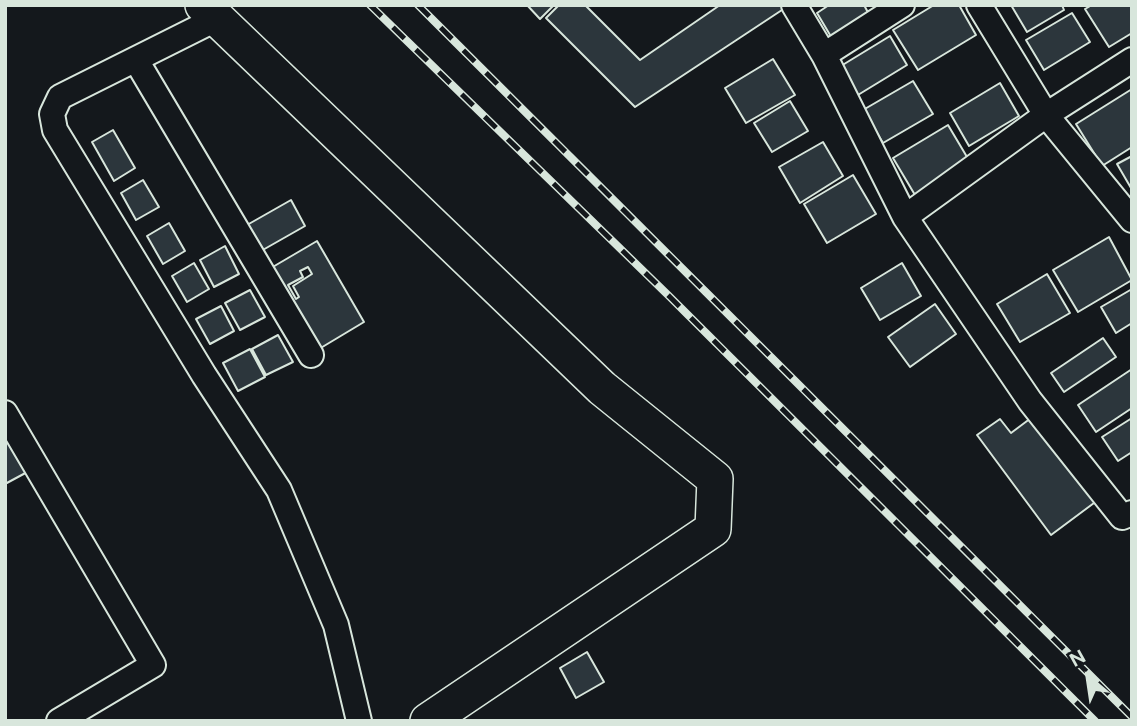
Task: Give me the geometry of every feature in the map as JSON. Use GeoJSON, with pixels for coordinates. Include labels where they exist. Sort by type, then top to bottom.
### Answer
{"type":"FeatureCollection","features":[{"type":"Feature","properties":{"kind":"street"},"geometry":{"type":"LineString","coordinates":[[794,5],[824,55],[905,217],[1030,401],[1122,517],[1132,513]]}},
{"type":"Feature","properties":{"kind":"street"},"geometry":{"type":"LineString","coordinates":[[824,55],[902,5]]}},
{"type":"Feature","properties":{"kind":"street"},"geometry":{"type":"LineString","coordinates":[[979,5],[1046,115],[1132,220]]}},
{"type":"Feature","properties":{"kind":"street"},"geometry":{"type":"LineString","coordinates":[[359,721],[336,625],[279,490],[204,375],[55,130],[52,114],[60,97],[136,60],[210,12],[602,388],[715,479],[712,529],[428,721]]}},
{"type":"Feature","properties":{"kind":"street"},"geometry":{"type":"LineString","coordinates":[[136,60],[312,355]]}},
{"type":"Feature","properties":{"kind":"street"},"geometry":{"type":"LineString","coordinates":[[905,217],[1046,115],[1132,60]]}},
{"type":"Feature","properties":{"kind":"street"},"geometry":{"type":"LineString","coordinates":[[5,413],[153,665],[59,721]]}},
{"type":"Feature","properties":{"kind":"building"},"geometry":{"type":"Polygon","coordinates":[[[527,5],[554,5],[540,19],[527,5]]]}},
{"type":"Feature","properties":{"kind":"building"},"geometry":{"type":"Polygon","coordinates":[[[559,5],[585,5],[640,60],[720,5],[784,5],[785,8],[635,107],[546,18],[559,5]]]}},
{"type":"Feature","properties":{"kind":"building"},"geometry":{"type":"Polygon","coordinates":[[[829,5],[864,5],[871,18],[833,40],[817,13],[829,5]]]}},
{"type":"Feature","properties":{"kind":"building"},"geometry":{"type":"Polygon","coordinates":[[[934,5],[959,5],[976,35],[918,70],[893,30],[934,5]]]}},
{"type":"Feature","properties":{"kind":"building"},"geometry":{"type":"Polygon","coordinates":[[[1011,5],[1062,5],[1064,10],[1027,32],[1011,5]]]}},
{"type":"Feature","properties":{"kind":"building"},"geometry":{"type":"Polygon","coordinates":[[[1092,5],[1132,5],[1132,33],[1109,47],[1085,9],[1092,5]]]}},
{"type":"Feature","properties":{"kind":"building"},"geometry":{"type":"Polygon","coordinates":[[[1072,13],[1090,42],[1044,70],[1026,40],[1072,13]]]}},
{"type":"Feature","properties":{"kind":"building"},"geometry":{"type":"Polygon","coordinates":[[[890,36],[907,65],[853,98],[836,69],[890,36]]]}},
{"type":"Feature","properties":{"kind":"building"},"geometry":{"type":"Polygon","coordinates":[[[773,59],[795,95],[746,123],[725,88],[773,59]]]}},
{"type":"Feature","properties":{"kind":"building"},"geometry":{"type":"Polygon","coordinates":[[[913,81],[933,114],[883,143],[863,110],[913,81]]]}},
{"type":"Feature","properties":{"kind":"building"},"geometry":{"type":"Polygon","coordinates":[[[1000,83],[1019,116],[969,146],[950,113],[1000,83]]]}},
{"type":"Feature","properties":{"kind":"building"},"geometry":{"type":"Polygon","coordinates":[[[1132,89],[1132,147],[1102,166],[1076,124],[1132,89]]]}},
{"type":"Feature","properties":{"kind":"building"},"geometry":{"type":"Polygon","coordinates":[[[790,101],[808,131],[772,152],[754,123],[790,101]]]}},
{"type":"Feature","properties":{"kind":"building"},"geometry":{"type":"Polygon","coordinates":[[[948,125],[970,162],[915,195],[893,158],[948,125]]]}},
{"type":"Feature","properties":{"kind":"building"},"geometry":{"type":"Polygon","coordinates":[[[113,130],[135,168],[114,181],[92,142],[113,130]]]}},
{"type":"Feature","properties":{"kind":"building"},"geometry":{"type":"Polygon","coordinates":[[[823,142],[843,176],[800,203],[779,167],[823,142]]]}},
{"type":"Feature","properties":{"kind":"building"},"geometry":{"type":"Polygon","coordinates":[[[1132,156],[1132,187],[1131,188],[1117,164],[1132,156]]]}},
{"type":"Feature","properties":{"kind":"building"},"geometry":{"type":"Polygon","coordinates":[[[853,175],[876,214],[827,243],[804,204],[853,175]]]}},
{"type":"Feature","properties":{"kind":"building"},"geometry":{"type":"Polygon","coordinates":[[[143,180],[159,207],[136,220],[121,193],[143,180]]]}},
{"type":"Feature","properties":{"kind":"building"},"geometry":{"type":"Polygon","coordinates":[[[291,200],[305,226],[261,251],[247,225],[291,200]]]}},
{"type":"Feature","properties":{"kind":"building"},"geometry":{"type":"Polygon","coordinates":[[[169,223],[185,251],[163,264],[147,236],[169,223]]]}},
{"type":"Feature","properties":{"kind":"building"},"geometry":{"type":"Polygon","coordinates":[[[1109,237],[1132,280],[1078,312],[1053,270],[1109,237]]]}},
{"type":"Feature","properties":{"kind":"building"},"geometry":{"type":"Polygon","coordinates":[[[317,241],[364,322],[319,349],[271,268],[317,241]],[[308,267],[300,271],[303,277],[288,285],[296,299],[299,297],[293,286],[312,274],[308,267]]]}},
{"type":"Feature","properties":{"kind":"building"},"geometry":{"type":"Polygon","coordinates":[[[225,246],[239,274],[214,287],[200,260],[225,246]]]}},
{"type":"Feature","properties":{"kind":"building"},"geometry":{"type":"Polygon","coordinates":[[[194,263],[209,289],[187,302],[172,276],[194,263]]]}},
{"type":"Feature","properties":{"kind":"building"},"geometry":{"type":"Polygon","coordinates":[[[902,263],[921,296],[880,320],[861,288],[902,263]]]}},
{"type":"Feature","properties":{"kind":"building"},"geometry":{"type":"Polygon","coordinates":[[[1047,274],[1070,313],[1020,342],[997,304],[1047,274]]]}},
{"type":"Feature","properties":{"kind":"building"},"geometry":{"type":"Polygon","coordinates":[[[1132,289],[1132,323],[1116,333],[1101,307],[1132,289]]]}},
{"type":"Feature","properties":{"kind":"building"},"geometry":{"type":"Polygon","coordinates":[[[250,290],[265,317],[240,330],[225,303],[250,290]]]}},
{"type":"Feature","properties":{"kind":"building"},"geometry":{"type":"Polygon","coordinates":[[[935,304],[956,334],[910,367],[888,337],[935,304]]]}},
{"type":"Feature","properties":{"kind":"building"},"geometry":{"type":"Polygon","coordinates":[[[221,306],[234,331],[210,344],[196,319],[221,306]]]}},
{"type":"Feature","properties":{"kind":"building"},"geometry":{"type":"Polygon","coordinates":[[[278,335],[293,362],[266,375],[252,349],[278,335]]]}},
{"type":"Feature","properties":{"kind":"building"},"geometry":{"type":"Polygon","coordinates":[[[1103,338],[1116,357],[1064,392],[1051,373],[1103,338]]]}},
{"type":"Feature","properties":{"kind":"building"},"geometry":{"type":"Polygon","coordinates":[[[250,349],[265,377],[238,391],[223,363],[250,349]]]}},
{"type":"Feature","properties":{"kind":"building"},"geometry":{"type":"Polygon","coordinates":[[[1132,369],[1132,408],[1096,432],[1078,405],[1132,369]]]}},
{"type":"Feature","properties":{"kind":"building"},"geometry":{"type":"Polygon","coordinates":[[[1035,415],[1098,500],[1051,535],[977,435],[1000,419],[1011,433],[1035,415]]]}},
{"type":"Feature","properties":{"kind":"building"},"geometry":{"type":"Polygon","coordinates":[[[1132,418],[1132,452],[1118,461],[1102,437],[1132,418]]]}},
{"type":"Feature","properties":{"kind":"building"},"geometry":{"type":"Polygon","coordinates":[[[5,428],[31,470],[5,484],[5,428]]]}},
{"type":"Feature","properties":{"kind":"building"},"geometry":{"type":"Polygon","coordinates":[[[587,652],[604,682],[576,698],[560,668],[587,652]]]}},
{"type":"Feature","properties":{"kind":"railway"},"geometry":{"type":"LineString","coordinates":[[370,5],[670,297],[1095,721]]}},
{"type":"Feature","properties":{"kind":"railway"},"geometry":{"type":"LineString","coordinates":[[418,5],[1132,717]]}}]}
